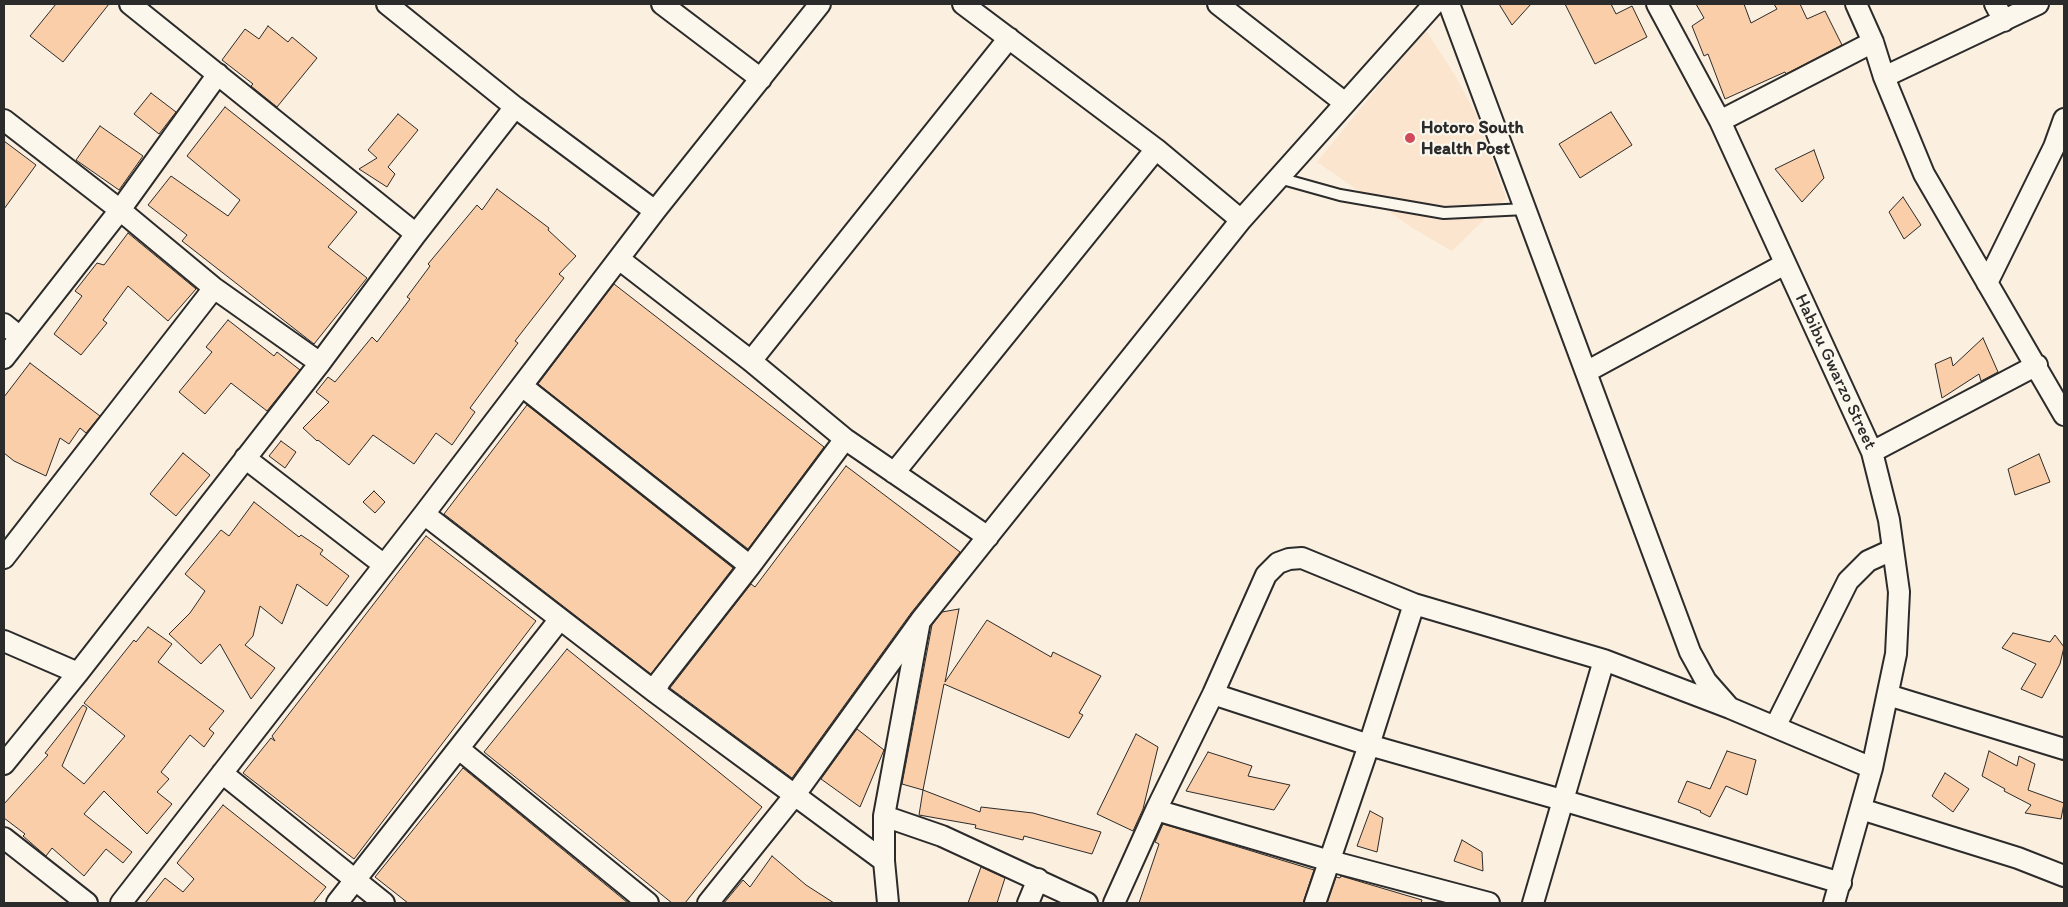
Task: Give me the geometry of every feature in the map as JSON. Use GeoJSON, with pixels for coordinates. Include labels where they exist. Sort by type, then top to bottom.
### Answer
{"type":"FeatureCollection","features":[{"type":"Feature","properties":{"kind":"street"},"geometry":{"type":"LineString","coordinates":[[130,4],[416,234]]}},
{"type":"Feature","properties":{"kind":"street"},"geometry":{"type":"LineString","coordinates":[[387,4],[515,106],[655,211]]}},
{"type":"Feature","properties":{"kind":"street"},"geometry":{"type":"LineString","coordinates":[[662,4],[761,79]]}},
{"type":"Feature","properties":{"kind":"street"},"geometry":{"type":"LineString","coordinates":[[121,903],[424,514],[655,211],[820,4]]}},
{"type":"Feature","properties":{"kind":"street"},"geometry":{"type":"LineString","coordinates":[[963,4],[986,10],[1009,38],[1156,149],[1241,220]]}},
{"type":"Feature","properties":{"kind":"street"},"geometry":{"type":"LineString","coordinates":[[1218,4],[1345,103]]}},
{"type":"Feature","properties":{"kind":"street"},"geometry":{"type":"LineString","coordinates":[[708,903],[794,796],[921,620],[1241,220],[1434,4]]}},
{"type":"Feature","properties":{"kind":"street"},"geometry":{"type":"LineString","coordinates":[[1449,4],[1690,652],[1706,681],[1730,708]]}},
{"type":"Feature","properties":{"kind":"street","name":"Habibu Gwarzo Street"},"geometry":{"type":"LineString","coordinates":[[1657,4],[1720,121],[1872,452],[1889,520],[1899,592],[1896,654],[1872,768],[1834,903]]}},
{"type":"Feature","properties":{"kind":"street"},"geometry":{"type":"LineString","coordinates":[[1856,4],[1873,42],[1884,77],[1924,174],[2064,415]]}},
{"type":"Feature","properties":{"kind":"street"},"geometry":{"type":"LineString","coordinates":[[1884,77],[1999,12],[2038,4]]}},
{"type":"Feature","properties":{"kind":"street"},"geometry":{"type":"LineString","coordinates":[[751,361],[1009,38]]}},
{"type":"Feature","properties":{"kind":"street"},"geometry":{"type":"LineString","coordinates":[[1720,121],[1873,42]]}},
{"type":"Feature","properties":{"kind":"street"},"geometry":{"type":"LineString","coordinates":[[4,358],[120,210],[218,74]]}},
{"type":"Feature","properties":{"kind":"street"},"geometry":{"type":"LineString","coordinates":[[4,764],[78,673],[320,363],[515,106]]}},
{"type":"Feature","properties":{"kind":"street"},"geometry":{"type":"LineString","coordinates":[[1987,283],[2054,146],[2064,119]]}},
{"type":"Feature","properties":{"kind":"street"},"geometry":{"type":"LineString","coordinates":[[4,120],[120,210],[214,288],[320,363]]}},
{"type":"Feature","properties":{"kind":"street"},"geometry":{"type":"LineString","coordinates":[[894,473],[1156,149]]}},
{"type":"Feature","properties":{"kind":"street"},"geometry":{"type":"LineString","coordinates":[[619,259],[751,361],[845,439],[988,537]]}},
{"type":"Feature","properties":{"kind":"street"},"geometry":{"type":"LineString","coordinates":[[1586,372],[1785,264]]}},
{"type":"Feature","properties":{"kind":"street"},"geometry":{"type":"LineString","coordinates":[[4,558],[214,288]]}},
{"type":"Feature","properties":{"kind":"street"},"geometry":{"type":"LineString","coordinates":[[4,324],[20,337]]}},
{"type":"Feature","properties":{"kind":"street"},"geometry":{"type":"LineString","coordinates":[[1872,452],[2036,365]]}},
{"type":"Feature","properties":{"kind":"street"},"geometry":{"type":"LineString","coordinates":[[522,386],[750,566]]}},
{"type":"Feature","properties":{"kind":"street"},"geometry":{"type":"LineString","coordinates":[[656,692],[660,681],[750,566],[845,439]]}},
{"type":"Feature","properties":{"kind":"street"},"geometry":{"type":"LineString","coordinates":[[245,458],[384,565]]}},
{"type":"Feature","properties":{"kind":"street"},"geometry":{"type":"LineString","coordinates":[[424,514],[656,692],[884,861]]}},
{"type":"Feature","properties":{"kind":"street"},"geometry":{"type":"LineString","coordinates":[[1775,727],[1848,582],[1868,561],[1892,550]]}},
{"type":"Feature","properties":{"kind":"street"},"geometry":{"type":"LineString","coordinates":[[1114,903],[1156,810],[1213,694],[1266,575],[1278,562],[1289,559],[1302,558],[1414,604],[1604,660],[1730,708],[1872,768]]}},
{"type":"Feature","properties":{"kind":"street"},"geometry":{"type":"LineString","coordinates":[[1315,903],[1369,745],[1414,604]]}},
{"type":"Feature","properties":{"kind":"street"},"geometry":{"type":"LineString","coordinates":[[337,903],[560,619]]}},
{"type":"Feature","properties":{"kind":"street"},"geometry":{"type":"LineString","coordinates":[[888,903],[884,861],[884,816],[921,620]]}},
{"type":"Feature","properties":{"kind":"street"},"geometry":{"type":"LineString","coordinates":[[4,641],[78,673]]}},
{"type":"Feature","properties":{"kind":"street"},"geometry":{"type":"LineString","coordinates":[[1533,903],[1604,660]]}},
{"type":"Feature","properties":{"kind":"street"},"geometry":{"type":"LineString","coordinates":[[1213,694],[1369,745],[1840,883]]}},
{"type":"Feature","properties":{"kind":"street"},"geometry":{"type":"LineString","coordinates":[[1888,695],[2064,749]]}},
{"type":"Feature","properties":{"kind":"street"},"geometry":{"type":"LineString","coordinates":[[459,749],[648,903]]}},
{"type":"Feature","properties":{"kind":"street"},"geometry":{"type":"LineString","coordinates":[[222,773],[384,903]]}},
{"type":"Feature","properties":{"kind":"street"},"geometry":{"type":"LineString","coordinates":[[1861,809],[2018,858],[2064,876]]}},
{"type":"Feature","properties":{"kind":"street"},"geometry":{"type":"LineString","coordinates":[[1156,810],[1330,861],[1489,903]]}},
{"type":"Feature","properties":{"kind":"street"},"geometry":{"type":"LineString","coordinates":[[884,816],[942,836],[1088,903]]}},
{"type":"Feature","properties":{"kind":"street"},"geometry":{"type":"LineString","coordinates":[[4,838],[87,903]]}},
{"type":"Feature","properties":{"kind":"street"},"geometry":{"type":"LineString","coordinates":[[1028,903],[1038,879]]}},
{"type":"Feature","properties":{"kind":"lane"},"geometry":{"type":"LineString","coordinates":[[1279,178],[1340,196],[1444,213],[1526,209]]}},
{"type":"Feature","properties":{"kind":"shaded area","name":"Hotoro South Health Post"},"geometry":{"type":"Polygon","coordinates":[[[1425,29],[1456,77],[1476,114],[1506,198],[1452,251],[1414,229],[1317,162],[1425,29]]]}},
{"type":"Feature","properties":{"kind":"building"},"geometry":{"type":"Polygon","coordinates":[[[56,4],[109,4],[63,62],[30,36],[56,4]]]}},
{"type":"Feature","properties":{"kind":"building"},"geometry":{"type":"Polygon","coordinates":[[[1499,4],[1531,4],[1512,25],[1499,4]]]}},
{"type":"Feature","properties":{"kind":"building"},"geometry":{"type":"Polygon","coordinates":[[[1565,4],[1611,4],[1616,14],[1632,6],[1647,37],[1595,64],[1565,4]]]}},
{"type":"Feature","properties":{"kind":"building"},"geometry":{"type":"Polygon","coordinates":[[[1696,4],[1744,4],[1751,23],[1777,9],[1774,4],[1800,4],[1807,19],[1825,11],[1842,45],[1786,74],[1785,72],[1725,99],[1708,54],[1704,56],[1692,26],[1704,18],[1696,4]]]}},
{"type":"Feature","properties":{"kind":"building"},"geometry":{"type":"Polygon","coordinates":[[[268,26],[288,42],[292,37],[317,58],[277,107],[251,86],[253,84],[222,60],[245,29],[259,39],[268,26]]]}},
{"type":"Feature","properties":{"kind":"building"},"geometry":{"type":"Polygon","coordinates":[[[151,93],[176,112],[159,134],[134,114],[151,93]]]}},
{"type":"Feature","properties":{"kind":"building"},"geometry":{"type":"Polygon","coordinates":[[[225,107],[357,212],[328,247],[367,278],[314,344],[182,241],[187,235],[148,205],[171,176],[228,216],[240,200],[187,156],[225,107]]]}},
{"type":"Feature","properties":{"kind":"building"},"geometry":{"type":"Polygon","coordinates":[[[1611,112],[1632,145],[1580,178],[1559,144],[1611,112]]]}},
{"type":"Feature","properties":{"kind":"building"},"geometry":{"type":"Polygon","coordinates":[[[398,114],[418,130],[388,167],[395,174],[387,187],[359,169],[377,158],[368,150],[398,114]]]}},
{"type":"Feature","properties":{"kind":"building"},"geometry":{"type":"Polygon","coordinates":[[[100,126],[143,156],[119,190],[76,160],[100,126]]]}},
{"type":"Feature","properties":{"kind":"building"},"geometry":{"type":"Polygon","coordinates":[[[4,141],[36,165],[4,209],[4,141]]]}},
{"type":"Feature","properties":{"kind":"building"},"geometry":{"type":"Polygon","coordinates":[[[1814,150],[1824,178],[1802,202],[1775,169],[1814,150]]]}},
{"type":"Feature","properties":{"kind":"building"},"geometry":{"type":"Polygon","coordinates":[[[497,189],[549,228],[548,230],[576,256],[559,274],[564,278],[515,341],[518,343],[470,408],[475,412],[452,445],[436,433],[414,464],[373,435],[349,465],[303,428],[329,402],[316,392],[328,377],[335,382],[372,337],[377,342],[410,299],[407,297],[430,266],[428,264],[477,205],[482,210],[497,189]]]}},
{"type":"Feature","properties":{"kind":"building"},"geometry":{"type":"Polygon","coordinates":[[[1903,197],[1921,225],[1904,239],[1889,212],[1903,197]]]}},
{"type":"Feature","properties":{"kind":"building"},"geometry":{"type":"Polygon","coordinates":[[[128,233],[196,289],[168,321],[128,286],[103,320],[107,323],[81,355],[54,334],[82,296],[75,291],[97,263],[104,265],[128,233]]]}},
{"type":"Feature","properties":{"kind":"building"},"geometry":{"type":"Polygon","coordinates":[[[614,284],[824,447],[748,549],[538,384],[614,284]]]}},
{"type":"Feature","properties":{"kind":"building"},"geometry":{"type":"Polygon","coordinates":[[[228,320],[274,356],[277,352],[300,370],[267,411],[231,383],[205,414],[179,392],[212,352],[206,347],[228,320]]]}},
{"type":"Feature","properties":{"kind":"building"},"geometry":{"type":"Polygon","coordinates":[[[1983,338],[1998,372],[1981,381],[1979,374],[1942,398],[1935,364],[1951,357],[1953,366],[1983,338]]]}},
{"type":"Feature","properties":{"kind":"building"},"geometry":{"type":"Polygon","coordinates":[[[30,363],[100,416],[86,433],[80,428],[69,444],[60,438],[46,476],[14,461],[4,453],[4,397],[30,363]]]}},
{"type":"Feature","properties":{"kind":"building"},"geometry":{"type":"Polygon","coordinates":[[[527,405],[733,568],[651,674],[444,514],[527,405]]]}},
{"type":"Feature","properties":{"kind":"building"},"geometry":{"type":"Polygon","coordinates":[[[281,441],[296,452],[285,468],[269,456],[281,441]]]}},
{"type":"Feature","properties":{"kind":"building"},"geometry":{"type":"Polygon","coordinates":[[[183,453],[210,475],[176,516],[150,494],[183,453]]]}},
{"type":"Feature","properties":{"kind":"building"},"geometry":{"type":"Polygon","coordinates":[[[2039,454],[2050,482],[2015,495],[2008,469],[2039,454]]]}},
{"type":"Feature","properties":{"kind":"building"},"geometry":{"type":"Polygon","coordinates":[[[846,466],[960,552],[911,613],[792,778],[670,688],[751,584],[755,587],[846,466]]]}},
{"type":"Feature","properties":{"kind":"building"},"geometry":{"type":"Polygon","coordinates":[[[374,491],[385,502],[375,513],[363,502],[374,491]]]}},
{"type":"Feature","properties":{"kind":"building"},"geometry":{"type":"Polygon","coordinates":[[[254,502],[299,537],[301,535],[323,550],[320,554],[349,576],[327,606],[297,584],[282,624],[260,606],[253,636],[245,645],[275,668],[251,699],[220,644],[201,664],[169,634],[190,613],[205,591],[185,574],[221,530],[229,536],[254,502]]]}},
{"type":"Feature","properties":{"kind":"building"},"geometry":{"type":"Polygon","coordinates":[[[426,536],[536,621],[354,859],[243,773],[271,738],[275,741],[272,736],[426,536]]]}},
{"type":"Feature","properties":{"kind":"building"},"geometry":{"type":"Polygon","coordinates":[[[959,609],[945,682],[987,620],[1051,657],[1053,652],[1101,676],[1079,713],[1083,715],[1069,738],[944,684],[923,790],[902,784],[932,625],[942,612],[959,609]]]}},
{"type":"Feature","properties":{"kind":"building"},"geometry":{"type":"Polygon","coordinates":[[[148,627],[172,644],[158,662],[224,711],[209,729],[214,733],[204,747],[190,735],[161,772],[169,779],[157,792],[172,804],[147,834],[104,791],[84,814],[132,852],[123,863],[106,849],[84,876],[52,848],[46,856],[23,836],[25,834],[4,818],[4,804],[48,755],[45,753],[83,705],[87,708],[62,766],[84,784],[125,736],[84,703],[134,640],[136,642],[148,627]]]}},
{"type":"Feature","properties":{"kind":"building"},"geometry":{"type":"Polygon","coordinates":[[[2013,633],[2050,642],[2055,635],[2064,647],[2060,664],[2042,698],[2021,689],[2036,664],[2002,648],[2013,633]]]}},
{"type":"Feature","properties":{"kind":"building"},"geometry":{"type":"Polygon","coordinates":[[[567,649],[762,807],[685,903],[672,903],[484,752],[567,649]]]}},
{"type":"Feature","properties":{"kind":"building"},"geometry":{"type":"Polygon","coordinates":[[[857,729],[884,750],[860,807],[821,779],[857,729]]]}},
{"type":"Feature","properties":{"kind":"building"},"geometry":{"type":"Polygon","coordinates":[[[1136,734],[1158,747],[1143,809],[1133,831],[1097,814],[1136,734]]]}},
{"type":"Feature","properties":{"kind":"building"},"geometry":{"type":"Polygon","coordinates":[[[1727,751],[1756,760],[1747,795],[1726,786],[1710,817],[1701,811],[1678,802],[1687,781],[1710,789],[1727,751]]]}},
{"type":"Feature","properties":{"kind":"building"},"geometry":{"type":"Polygon","coordinates":[[[1989,751],[2017,766],[2019,756],[2035,764],[2028,790],[2064,803],[2061,819],[2025,813],[2031,805],[2004,791],[2005,789],[1982,776],[1989,751]]]}},
{"type":"Feature","properties":{"kind":"building"},"geometry":{"type":"Polygon","coordinates":[[[1208,752],[1252,766],[1248,776],[1290,785],[1274,810],[1186,791],[1208,752]]]}},
{"type":"Feature","properties":{"kind":"building"},"geometry":{"type":"Polygon","coordinates":[[[463,768],[628,903],[408,903],[375,877],[463,768]]]}},
{"type":"Feature","properties":{"kind":"building"},"geometry":{"type":"Polygon","coordinates":[[[1945,773],[1969,789],[1953,812],[1932,796],[1945,773]]]}},
{"type":"Feature","properties":{"kind":"building"},"geometry":{"type":"Polygon","coordinates":[[[923,790],[980,812],[981,807],[1033,813],[1101,832],[1092,854],[1024,836],[1023,840],[975,828],[976,825],[919,815],[923,790]]]}},
{"type":"Feature","properties":{"kind":"building"},"geometry":{"type":"Polygon","coordinates":[[[223,805],[326,887],[313,903],[145,903],[165,878],[183,892],[194,879],[177,863],[223,805]]]}},
{"type":"Feature","properties":{"kind":"building"},"geometry":{"type":"Polygon","coordinates":[[[1370,811],[1383,818],[1377,852],[1357,846],[1370,811]]]}},
{"type":"Feature","properties":{"kind":"building"},"geometry":{"type":"Polygon","coordinates":[[[1163,824],[1314,870],[1303,903],[1139,903],[1159,844],[1155,842],[1163,824]]]}},
{"type":"Feature","properties":{"kind":"building"},"geometry":{"type":"Polygon","coordinates":[[[1462,840],[1482,852],[1483,871],[1454,861],[1462,840]]]}},
{"type":"Feature","properties":{"kind":"building"},"geometry":{"type":"Polygon","coordinates":[[[772,856],[806,885],[834,903],[724,903],[743,880],[750,887],[772,856]]]}},
{"type":"Feature","properties":{"kind":"building"},"geometry":{"type":"Polygon","coordinates":[[[981,867],[1005,878],[997,903],[968,903],[981,867]]]}},
{"type":"Feature","properties":{"kind":"building"},"geometry":{"type":"Polygon","coordinates":[[[1341,876],[1422,900],[1421,903],[1327,903],[1336,877],[1340,878],[1341,876]]]}},
{"type":"Feature","properties":{"kind":"place","name":"Hotoro South Health Post"},"geometry":{"type":"Point","coordinates":[1410,138]}}]}
